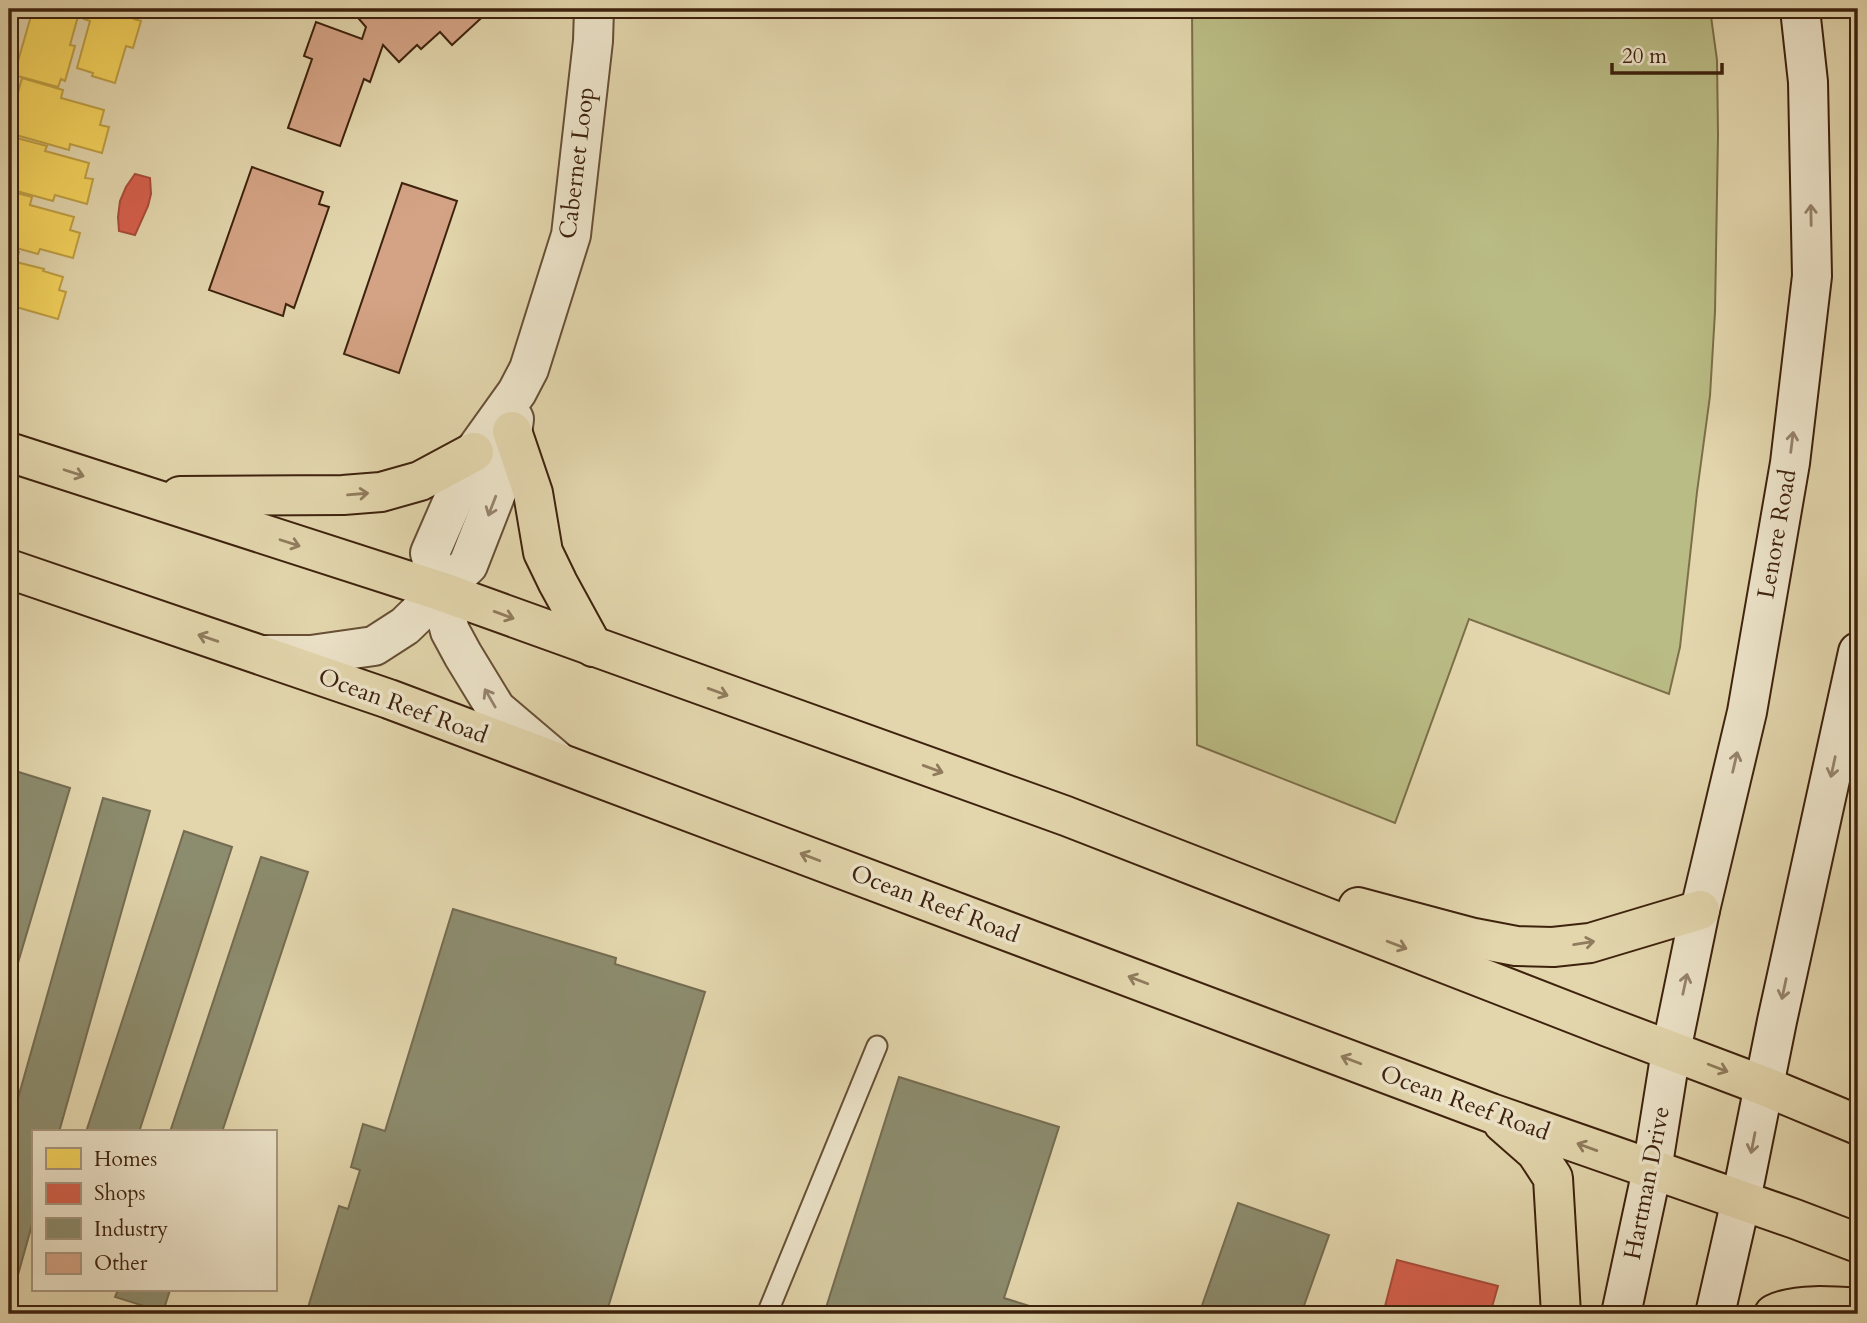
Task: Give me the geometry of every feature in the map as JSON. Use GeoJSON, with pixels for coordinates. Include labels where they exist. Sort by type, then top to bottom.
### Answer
{"type":"FeatureCollection","features":[{"type":"Feature","properties":{"kind":"main road"},"geometry":{"type":"LineString","coordinates":[[512,431],[533,493],[543,552],[593,647]]}},
{"type":"Feature","properties":{"kind":"main road"},"geometry":{"type":"LineString","coordinates":[[143,496],[343,495],[381,492],[420,481],[474,452]]}},
{"type":"Feature","properties":{"kind":"main road"},"geometry":{"type":"LineString","coordinates":[[9,453],[440,592],[1066,817],[1764,1086],[1858,1125]]}},
{"type":"Feature","properties":{"kind":"main road","name":"Ocean Reef Road"},"geometry":{"type":"LineString","coordinates":[[9,569],[389,699],[1491,1113],[1858,1243]]}},
{"type":"Feature","properties":{"kind":"main road"},"geometry":{"type":"LineString","coordinates":[[1066,817],[1182,844],[1344,904],[1474,939],[1516,946],[1553,947],[1590,943],[1700,910]]}},
{"type":"Feature","properties":{"kind":"main road"},"geometry":{"type":"LineString","coordinates":[[1491,1113],[1536,1153],[1553,1178],[1562,1314]]}},
{"type":"Feature","properties":{"kind":"main road"},"geometry":{"type":"LineString","coordinates":[[1774,1314],[1786,1308],[1858,1308]]}},
{"type":"Feature","properties":{"kind":"street","name":"Cabernet Loop"},"geometry":{"type":"LineString","coordinates":[[557,761],[496,709],[450,631],[430,553],[474,452],[517,392],[529,369],[571,235],[593,41],[594,9]]}},
{"type":"Feature","properties":{"kind":"street","name":"Lenore Road"},"geometry":{"type":"LineString","coordinates":[[1671,1051],[1700,910],[1747,712],[1790,463],[1812,276],[1808,82],[1800,9]]}},
{"type":"Feature","properties":{"kind":"street","name":"Cabernet Loop"},"geometry":{"type":"LineString","coordinates":[[260,655],[311,655],[374,646],[405,626],[468,565],[509,460],[517,392]]}},
{"type":"Feature","properties":{"kind":"street"},"geometry":{"type":"LineString","coordinates":[[1715,1314],[1858,652]]}},
{"type":"Feature","properties":{"kind":"street","name":"Hartman Drive"},"geometry":{"type":"LineString","coordinates":[[1621,1314],[1652,1170],[1671,1051]]}},
{"type":"Feature","properties":{"kind":"lane"},"geometry":{"type":"LineString","coordinates":[[767,1314],[877,1046]]}},
{"type":"Feature","properties":{"kind":"green space"},"geometry":{"type":"Polygon","coordinates":[[[1192,9],[1710,9],[1717,60],[1718,135],[1715,312],[1710,396],[1680,647],[1669,694],[1469,619],[1395,823],[1197,745],[1192,9]]]}},
{"type":"Feature","properties":{"kind":"building: Homes"},"geometry":{"type":"Polygon","coordinates":[[[33,9],[80,9],[70,45],[75,46],[65,81],[61,79],[58,87],[14,75],[33,9]]]}},
{"type":"Feature","properties":{"kind":"building: Homes"},"geometry":{"type":"Polygon","coordinates":[[[86,9],[137,9],[134,19],[141,21],[133,48],[126,46],[115,83],[77,68],[90,21],[84,19],[86,9]]]}},
{"type":"Feature","properties":{"kind":"building: Homes"},"geometry":{"type":"Polygon","coordinates":[[[22,78],[63,90],[61,98],[104,110],[100,125],[109,127],[102,153],[70,144],[69,150],[9,133],[22,78]]]}},
{"type":"Feature","properties":{"kind":"building: Homes"},"geometry":{"type":"Polygon","coordinates":[[[9,136],[47,146],[45,151],[89,163],[85,178],[93,179],[87,204],[55,195],[53,201],[9,189],[9,136]]]}},
{"type":"Feature","properties":{"kind":"building: Homes"},"geometry":{"type":"Polygon","coordinates":[[[9,191],[32,197],[30,205],[74,217],[70,230],[80,233],[73,258],[40,249],[38,254],[9,246],[9,191]]]}},
{"type":"Feature","properties":{"kind":"building: Homes"},"geometry":{"type":"Polygon","coordinates":[[[9,249],[19,252],[16,262],[63,277],[59,290],[66,292],[58,319],[9,305],[9,249]]]}},
{"type":"Feature","properties":{"kind":"building: Shops"},"geometry":{"type":"Polygon","coordinates":[[[135,174],[150,178],[151,194],[135,235],[119,231],[118,217],[120,201],[135,174]]]}},
{"type":"Feature","properties":{"kind":"building: Shops"},"geometry":{"type":"Polygon","coordinates":[[[1397,1260],[1498,1286],[1490,1314],[1383,1314],[1397,1260]]]}},
{"type":"Feature","properties":{"kind":"building: Industry"},"geometry":{"type":"Polygon","coordinates":[[[9,769],[70,788],[9,993],[9,769]]]}},
{"type":"Feature","properties":{"kind":"building: Industry"},"geometry":{"type":"Polygon","coordinates":[[[103,798],[150,811],[60,1130],[32,1130],[32,1225],[16,1282],[9,1280],[9,1130],[103,798]]]}},
{"type":"Feature","properties":{"kind":"building: Industry"},"geometry":{"type":"Polygon","coordinates":[[[184,831],[232,847],[140,1130],[87,1130],[184,831]]]}},
{"type":"Feature","properties":{"kind":"building: Industry"},"geometry":{"type":"Polygon","coordinates":[[[261,857],[308,872],[223,1130],[171,1130],[261,857]]]}},
{"type":"Feature","properties":{"kind":"building: Industry"},"geometry":{"type":"Polygon","coordinates":[[[453,909],[616,958],[615,964],[705,992],[606,1314],[306,1314],[339,1206],[348,1209],[360,1170],[351,1167],[363,1124],[385,1131],[453,909]]]}},
{"type":"Feature","properties":{"kind":"building: Industry"},"geometry":{"type":"Polygon","coordinates":[[[899,1077],[1059,1127],[1004,1298],[1055,1314],[824,1314],[899,1077]]]}},
{"type":"Feature","properties":{"kind":"building: Industry"},"geometry":{"type":"Polygon","coordinates":[[[1238,1203],[1329,1235],[1301,1314],[1199,1314],[1238,1203]]]}},
{"type":"Feature","properties":{"kind":"building: Industry"},"geometry":{"type":"Polygon","coordinates":[[[117,1292],[169,1292],[163,1312],[115,1297],[117,1292]]]}},
{"type":"Feature","properties":{"kind":"building: Other"},"geometry":{"type":"Polygon","coordinates":[[[384,9],[388,13],[393,9],[491,9],[452,45],[440,32],[421,49],[417,45],[399,62],[383,45],[370,82],[364,79],[340,146],[288,128],[312,59],[304,56],[316,22],[362,39],[366,27],[352,11],[384,9]]]}},
{"type":"Feature","properties":{"kind":"building: Other"},"geometry":{"type":"Polygon","coordinates":[[[252,167],[323,192],[319,204],[329,207],[294,308],[286,304],[283,316],[209,290],[252,167]]]}},
{"type":"Feature","properties":{"kind":"building: Other"},"geometry":{"type":"Polygon","coordinates":[[[402,183],[457,201],[399,373],[344,354],[402,183]]]}}]}
